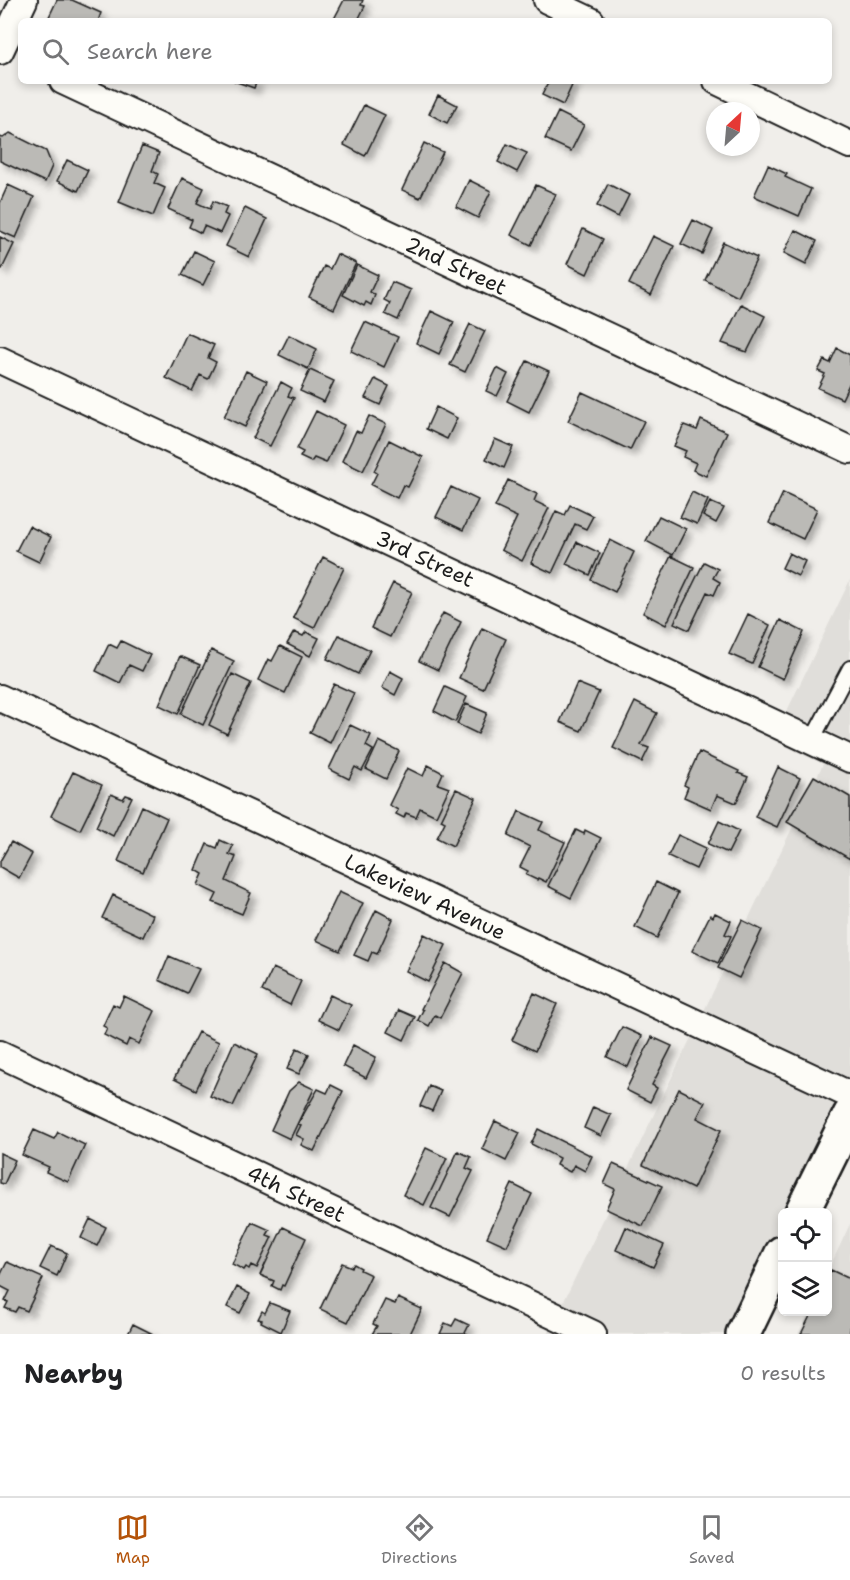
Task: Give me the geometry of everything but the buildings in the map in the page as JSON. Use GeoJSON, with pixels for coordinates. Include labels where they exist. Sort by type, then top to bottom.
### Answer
{"type":"FeatureCollection","features":[{"type":"Feature","properties":{"kind":"highway"},"geometry":{"type":"LineString","coordinates":[[804,1208],[850,1115]]}},
{"type":"Feature","properties":{"kind":"highway"},"geometry":{"type":"LineString","coordinates":[[743,1334],[779,1262]]}},
{"type":"Feature","properties":{"kind":"street"},"geometry":{"type":"LineString","coordinates":[[18,60],[0,51],[24,0]]}},
{"type":"Feature","properties":{"kind":"street"},"geometry":{"type":"LineString","coordinates":[[547,0],[585,18]]}},
{"type":"Feature","properties":{"kind":"street","name":"2nd Street"},"geometry":{"type":"LineString","coordinates":[[69,84],[850,450]]}},
{"type":"Feature","properties":{"kind":"street"},"geometry":{"type":"LineString","coordinates":[[723,84],[850,145]]}},
{"type":"Feature","properties":{"kind":"street","name":"3rd Street"},"geometry":{"type":"LineString","coordinates":[[0,360],[850,759]]}},
{"type":"Feature","properties":{"kind":"street","name":"Lakeview Avenue"},"geometry":{"type":"LineString","coordinates":[[0,698],[850,1095]]}},
{"type":"Feature","properties":{"kind":"street","name":"4th Street"},"geometry":{"type":"LineString","coordinates":[[0,1054],[593,1334]]}},
{"type":"Feature","properties":{"kind":"lane"},"geometry":{"type":"LineString","coordinates":[[812,740],[850,668]]}},
{"type":"Feature","properties":{"kind":"shaded area"},"geometry":{"type":"Polygon","coordinates":[[[850,580],[850,1086],[791,1208],[778,1208],[778,1235],[731,1334],[548,1334],[823,764],[773,740],[850,580]]]}},
{"type":"Feature","properties":{"kind":"shaded area"},"geometry":{"type":"Polygon","coordinates":[[[850,1224],[850,1334],[798,1334],[807,1316],[832,1316],[832,1262],[850,1224]]]}}]}
